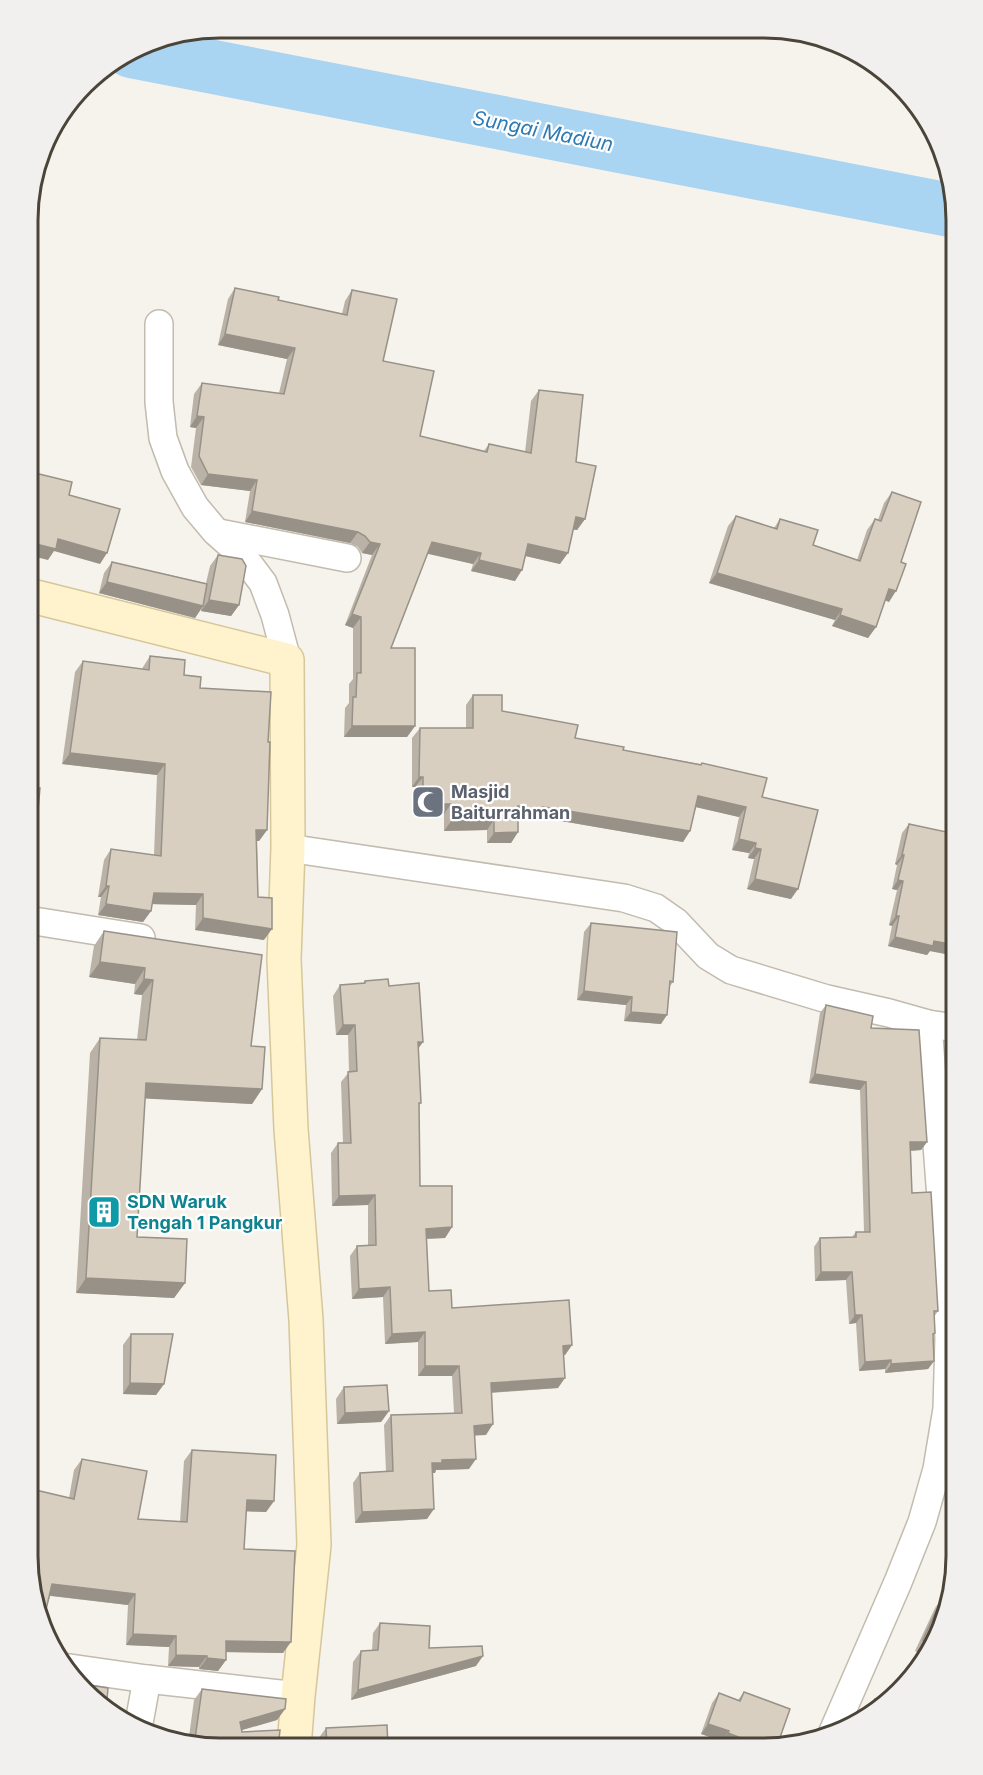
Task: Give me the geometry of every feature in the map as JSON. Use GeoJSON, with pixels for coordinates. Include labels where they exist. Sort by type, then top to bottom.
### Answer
{"type":"FeatureCollection","features":[{"type":"Feature","properties":{"kind":"street"},"geometry":{"type":"LineString","coordinates":[[159,324],[159,402],[163,438],[175,471],[195,507],[216,532],[242,555],[263,583],[275,615],[287,660],[288,848],[272,958],[291,1129],[306,1320],[314,1545],[295,1738]]}},
{"type":"Feature","properties":{"kind":"street"},"geometry":{"type":"LineString","coordinates":[[216,532],[347,558]]}},
{"type":"Feature","properties":{"kind":"street"},"geometry":{"type":"LineString","coordinates":[[37,597],[287,660]]}},
{"type":"Feature","properties":{"kind":"street"},"geometry":{"type":"LineString","coordinates":[[288,848],[624,898],[656,908],[676,922],[708,956],[731,970],[827,999],[945,1026]]}},
{"type":"Feature","properties":{"kind":"street"},"geometry":{"type":"LineString","coordinates":[[37,921],[168,942]]}},
{"type":"Feature","properties":{"kind":"street"},"geometry":{"type":"LineString","coordinates":[[928,1024],[945,1257]]}},
{"type":"Feature","properties":{"kind":"street"},"geometry":{"type":"LineString","coordinates":[[837,1722],[922,1522],[937,1469],[945,1420]]}},
{"type":"Feature","properties":{"kind":"street"},"geometry":{"type":"LineString","coordinates":[[78,1669],[298,1696]]}},
{"type":"Feature","properties":{"kind":"street"},"geometry":{"type":"LineString","coordinates":[[140,1719],[147,1679]]}},
{"type":"Feature","properties":{"kind":"building"},"geometry":{"type":"Polygon","coordinates":[[[235,288],[347,315],[352,290],[397,299],[383,361],[434,371],[420,436],[487,452],[489,444],[531,453],[539,390],[583,395],[576,462],[596,466],[585,519],[576,517],[568,553],[528,544],[522,570],[479,560],[481,553],[432,542],[391,648],[415,648],[415,726],[352,726],[357,673],[361,673],[361,617],[352,614],[380,544],[370,542],[358,532],[252,511],[257,480],[208,474],[199,456],[204,417],[197,416],[202,383],[284,394],[295,348],[225,334],[235,288]]]}},
{"type":"Feature","properties":{"kind":"building"},"geometry":{"type":"Polygon","coordinates":[[[37,473],[72,482],[69,495],[120,509],[107,553],[58,539],[56,549],[37,544],[37,473]]]}},
{"type":"Feature","properties":{"kind":"building"},"geometry":{"type":"Polygon","coordinates":[[[892,492],[921,502],[901,562],[906,564],[896,591],[889,589],[876,627],[840,615],[842,609],[717,573],[736,516],[777,529],[780,519],[818,530],[813,545],[860,561],[875,519],[881,521],[892,492]]]}},
{"type":"Feature","properties":{"kind":"building"},"geometry":{"type":"Polygon","coordinates":[[[218,555],[242,559],[246,566],[239,605],[209,600],[218,555]]]}},
{"type":"Feature","properties":{"kind":"building"},"geometry":{"type":"Polygon","coordinates":[[[112,562],[207,584],[203,606],[107,582],[112,562]]]}},
{"type":"Feature","properties":{"kind":"building"},"geometry":{"type":"Polygon","coordinates":[[[150,656],[185,660],[184,675],[201,677],[200,688],[271,692],[267,830],[256,830],[258,897],[272,898],[272,929],[203,918],[203,894],[154,893],[151,911],[106,904],[111,849],[161,856],[165,764],[70,753],[83,661],[149,670],[150,656]]]}},
{"type":"Feature","properties":{"kind":"building"},"geometry":{"type":"Polygon","coordinates":[[[473,695],[502,695],[502,711],[578,725],[575,738],[624,747],[623,750],[701,765],[702,763],[767,778],[762,797],[818,810],[798,889],[755,879],[761,849],[755,848],[756,843],[739,839],[746,807],[698,796],[690,831],[543,807],[543,811],[518,806],[518,832],[494,833],[494,820],[452,820],[451,804],[423,804],[423,777],[419,777],[420,728],[473,728],[473,695]]]}},
{"type":"Feature","properties":{"kind":"building"},"geometry":{"type":"Polygon","coordinates":[[[37,788],[40,788],[37,821],[37,788]]]}},
{"type":"Feature","properties":{"kind":"building"},"geometry":{"type":"Polygon","coordinates":[[[909,824],[946,832],[945,943],[934,941],[933,946],[895,937],[899,916],[896,916],[903,881],[898,880],[904,855],[902,855],[909,824]]]}},
{"type":"Feature","properties":{"kind":"building"},"geometry":{"type":"Polygon","coordinates":[[[591,923],[677,932],[673,982],[670,981],[667,1015],[631,1012],[632,997],[584,991],[591,923]]]}},
{"type":"Feature","properties":{"kind":"building"},"geometry":{"type":"Polygon","coordinates":[[[104,931],[262,955],[251,1046],[265,1047],[262,1089],[146,1083],[137,1237],[187,1239],[185,1283],[86,1278],[100,1038],[146,1040],[153,980],[144,979],[145,968],[100,962],[104,931]]]}},
{"type":"Feature","properties":{"kind":"building"},"geometry":{"type":"Polygon","coordinates":[[[388,979],[389,986],[419,983],[423,1042],[418,1042],[421,1103],[419,1103],[420,1186],[452,1186],[452,1227],[426,1229],[429,1291],[451,1290],[452,1308],[569,1300],[572,1345],[563,1346],[565,1378],[491,1383],[493,1424],[474,1426],[476,1459],[442,1460],[442,1463],[432,1463],[434,1509],[362,1512],[360,1473],[393,1471],[391,1415],[462,1413],[459,1366],[425,1366],[425,1332],[392,1334],[390,1287],[359,1289],[357,1246],[376,1245],[375,1195],[339,1196],[338,1143],[351,1143],[348,1072],[357,1071],[355,1025],[343,1025],[340,985],[388,979]]]}},
{"type":"Feature","properties":{"kind":"building"},"geometry":{"type":"Polygon","coordinates":[[[826,1005],[873,1016],[871,1028],[919,1030],[927,1142],[910,1142],[912,1193],[931,1192],[938,1311],[934,1311],[934,1361],[891,1364],[891,1360],[865,1362],[862,1315],[855,1315],[852,1272],[821,1272],[820,1238],[856,1237],[856,1232],[870,1232],[866,1082],[815,1074],[826,1005]]]}},
{"type":"Feature","properties":{"kind":"building"},"geometry":{"type":"Polygon","coordinates":[[[131,1334],[173,1334],[164,1384],[130,1383],[131,1334]]]}},
{"type":"Feature","properties":{"kind":"building"},"geometry":{"type":"Polygon","coordinates":[[[387,1385],[389,1411],[345,1413],[344,1387],[387,1385]]]}},
{"type":"Feature","properties":{"kind":"building"},"geometry":{"type":"Polygon","coordinates":[[[192,1450],[276,1455],[274,1501],[247,1500],[244,1549],[295,1551],[291,1642],[226,1641],[226,1660],[207,1658],[207,1656],[176,1655],[176,1636],[133,1634],[135,1594],[52,1584],[46,1610],[37,1556],[37,1490],[74,1499],[82,1459],[147,1471],[138,1519],[187,1522],[192,1450]]]}},
{"type":"Feature","properties":{"kind":"building"},"geometry":{"type":"Polygon","coordinates":[[[938,1608],[927,1636],[923,1640],[938,1608]]]}},
{"type":"Feature","properties":{"kind":"building"},"geometry":{"type":"Polygon","coordinates":[[[380,1623],[430,1626],[429,1648],[482,1646],[483,1656],[358,1690],[361,1651],[378,1650],[380,1623]]]}},
{"type":"Feature","properties":{"kind":"building"},"geometry":{"type":"Polygon","coordinates":[[[93,1686],[108,1688],[107,1698],[93,1686]]]}},
{"type":"Feature","properties":{"kind":"building"},"geometry":{"type":"Polygon","coordinates":[[[202,1689],[286,1699],[285,1709],[240,1722],[242,1732],[280,1730],[279,1738],[195,1736],[202,1689]]]}},
{"type":"Feature","properties":{"kind":"building"},"geometry":{"type":"Polygon","coordinates":[[[744,1692],[790,1709],[780,1736],[741,1738],[708,1724],[719,1693],[740,1701],[744,1692]]]}},
{"type":"Feature","properties":{"kind":"building"},"geometry":{"type":"Polygon","coordinates":[[[387,1725],[388,1738],[327,1738],[326,1728],[387,1725]]]}},
{"type":"Feature","properties":{"kind":"waterway","name":"Sungai Madiun"},"geometry":{"type":"LineString","coordinates":[[145,54],[945,209]]}},
{"type":"Feature","properties":{"kind":"place","name":"Masjid Baiturrahman"},"geometry":{"type":"Point","coordinates":[428,802]}},
{"type":"Feature","properties":{"kind":"place","name":"SDN Waruk Tengah 1 Pangkur"},"geometry":{"type":"Point","coordinates":[104,1212]}}]}
